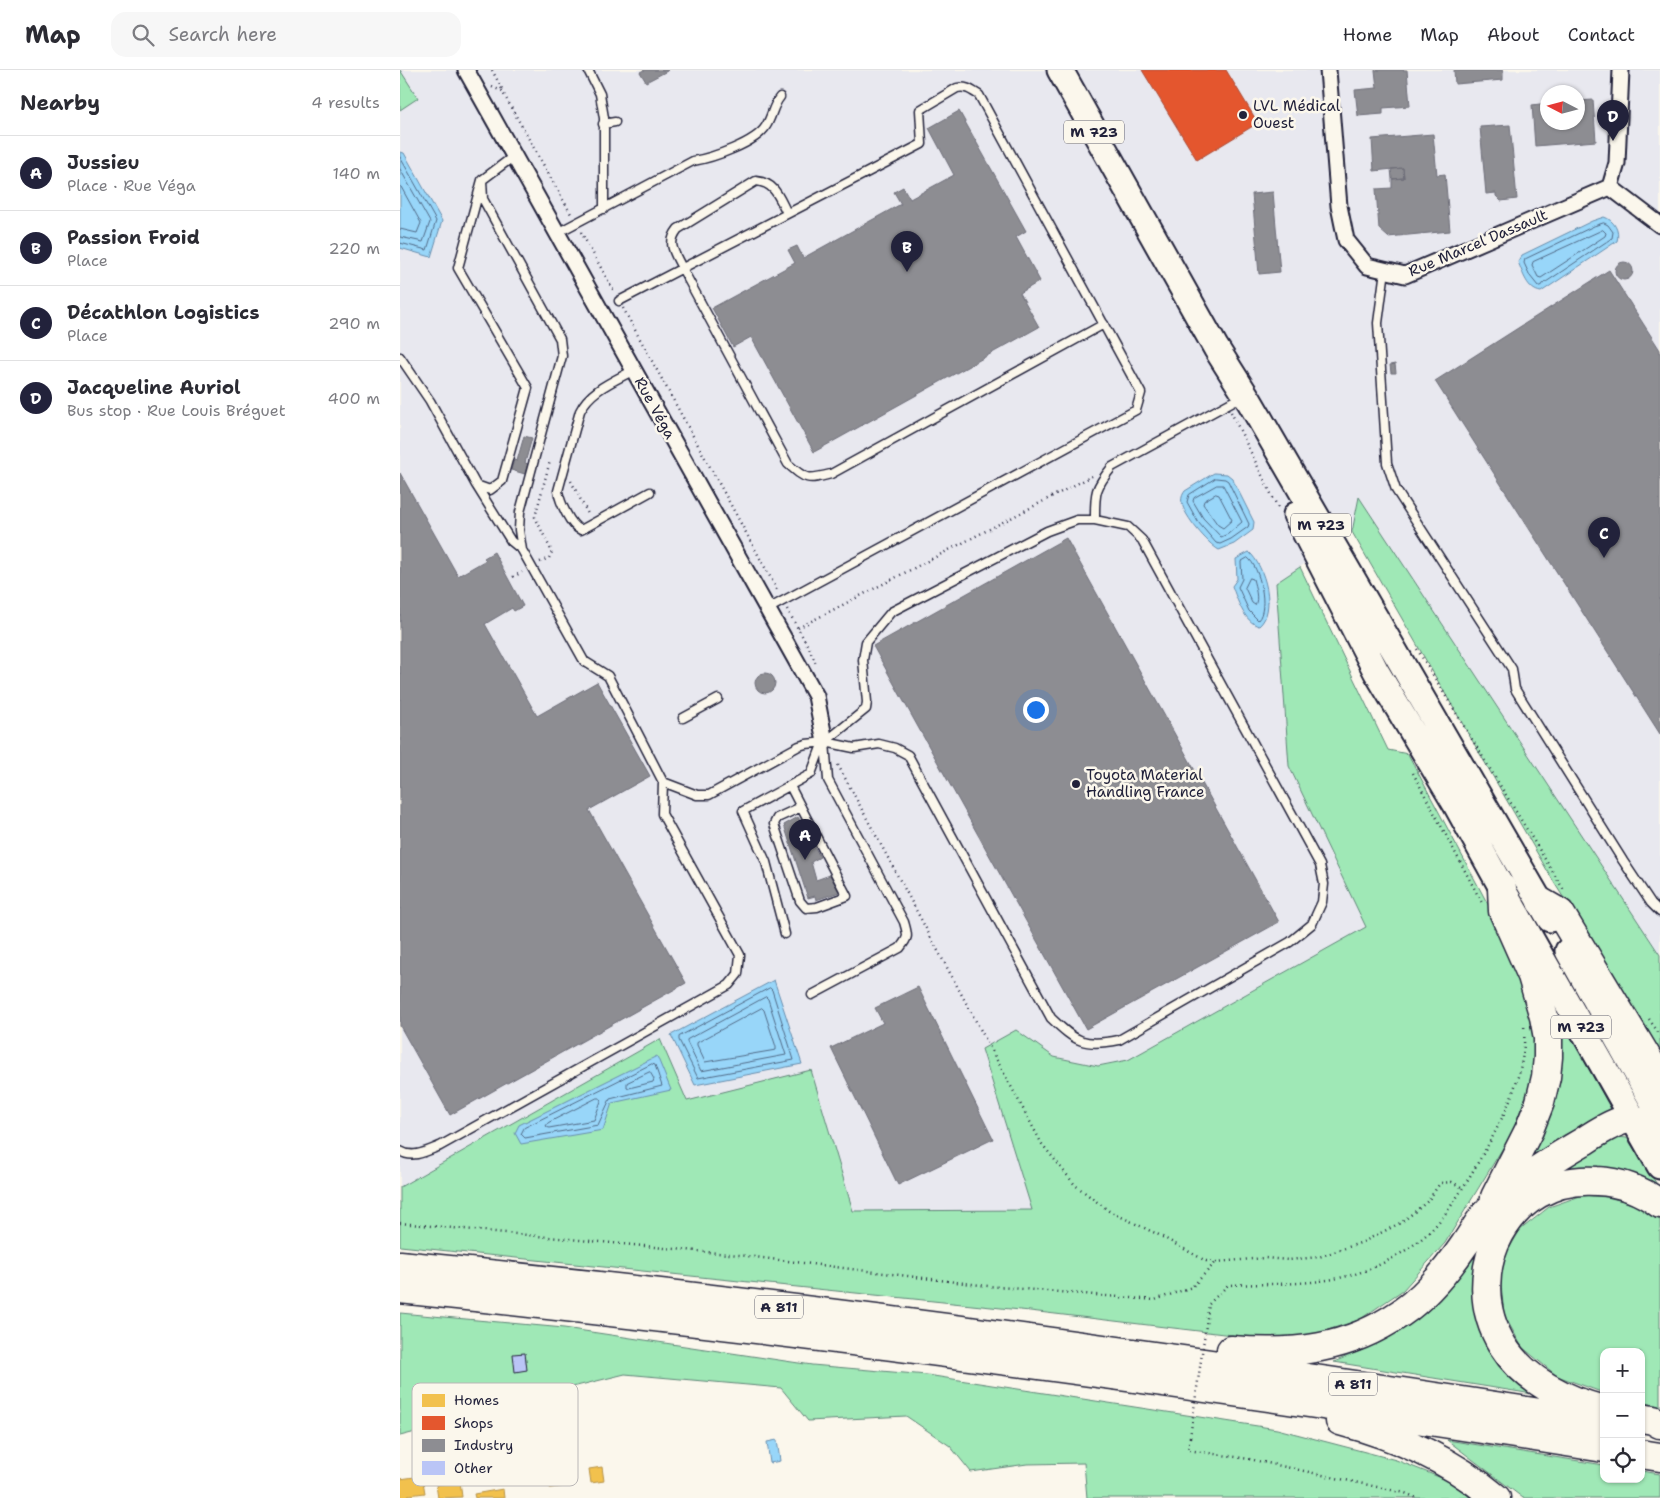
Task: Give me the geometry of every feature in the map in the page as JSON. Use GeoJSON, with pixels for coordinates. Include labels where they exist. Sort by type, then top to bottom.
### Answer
{"type":"FeatureCollection","features":[{"type":"Feature","properties":{"kind":"highway"},"geometry":{"type":"LineString","coordinates":[[1102,1348],[1115,1340],[1196,1348],[1282,1352],[1324,1348],[1347,1341],[1392,1319],[1414,1304],[1427,1291],[1455,1258],[1489,1210],[1529,1130],[1540,1102],[1546,1077],[1548,1038],[1542,1009],[1532,976],[1503,910],[1492,896]]}},
{"type":"Feature","properties":{"kind":"highway"},"geometry":{"type":"LineString","coordinates":[[1541,902],[1560,913],[1660,1078]]}},
{"type":"Feature","properties":{"kind":"highway"},"geometry":{"type":"LineString","coordinates":[[1489,1210],[1531,1173],[1606,1127],[1626,1120],[1647,1118],[1646,1123],[1660,1130]]}},
{"type":"Feature","properties":{"kind":"highway"},"geometry":{"type":"LineString","coordinates":[[1600,1409],[1571,1398],[1537,1381],[1520,1367],[1504,1348],[1492,1323],[1488,1303],[1486,1278],[1490,1257],[1499,1233],[1515,1211],[1536,1194],[1553,1186],[1588,1180],[1604,1181],[1636,1190],[1660,1204]]}},
{"type":"Feature","properties":{"kind":"highway","name":"A 811"},"geometry":{"type":"LineString","coordinates":[[400,1265],[702,1298],[1102,1348],[1357,1384],[1600,1423]]}},
{"type":"Feature","properties":{"kind":"highway","name":"A 811"},"geometry":{"type":"LineString","coordinates":[[400,1289],[808,1334],[1070,1368],[1300,1400],[1600,1447]]}},
{"type":"Feature","properties":{"kind":"highway"},"geometry":{"type":"LineString","coordinates":[[1300,1400],[1308,1410],[1319,1416],[1376,1432],[1420,1448],[1465,1473],[1496,1498]]}},
{"type":"Feature","properties":{"kind":"highway"},"geometry":{"type":"LineString","coordinates":[[1645,1419],[1660,1424]]}},
{"type":"Feature","properties":{"kind":"highway"},"geometry":{"type":"LineString","coordinates":[[1645,1430],[1660,1432]]}},
{"type":"Feature","properties":{"kind":"highway"},"geometry":{"type":"LineString","coordinates":[[1645,1455],[1660,1457]]}},
{"type":"Feature","properties":{"kind":"main road","name":"M 723"},"geometry":{"type":"LineString","coordinates":[[1060,70],[1216,348],[1250,402],[1541,902],[1647,1118],[1660,1166]]}},
{"type":"Feature","properties":{"kind":"main road","name":"M 723"},"geometry":{"type":"LineString","coordinates":[[1216,348],[1232,402],[1376,671],[1444,784],[1492,896],[1647,1118]]}},
{"type":"Feature","properties":{"kind":"street","name":"Rue Marcel Dassault"},"geometry":{"type":"LineString","coordinates":[[1328,70],[1339,206],[1346,240],[1367,266],[1405,275],[1610,187]]}},
{"type":"Feature","properties":{"kind":"street"},"geometry":{"type":"LineString","coordinates":[[1621,70],[1617,163],[1610,187],[1660,225]]}},
{"type":"Feature","properties":{"kind":"street","name":"Rue Véga"},"geometry":{"type":"LineString","coordinates":[[468,74],[816,696],[824,742]]}},
{"type":"Feature","properties":{"kind":"lane"},"geometry":{"type":"LineString","coordinates":[[588,70],[600,94],[603,124],[604,208]]}},
{"type":"Feature","properties":{"kind":"lane"},"geometry":{"type":"LineString","coordinates":[[619,301],[922,144],[920,110],[957,88],[963,87],[979,95],[1141,393],[1136,410],[768,609]]}},
{"type":"Feature","properties":{"kind":"lane"},"geometry":{"type":"LineString","coordinates":[[557,233],[693,161],[727,151],[759,135],[767,126],[780,97]]}},
{"type":"Feature","properties":{"kind":"lane"},"geometry":{"type":"LineString","coordinates":[[603,124],[615,122]]}},
{"type":"Feature","properties":{"kind":"lane"},"geometry":{"type":"LineString","coordinates":[[476,485],[490,490],[502,481],[528,388],[458,268],[482,180],[514,156]]}},
{"type":"Feature","properties":{"kind":"lane"},"geometry":{"type":"LineString","coordinates":[[400,1151],[407,1156],[422,1154],[440,1146],[729,985],[738,974],[740,955],[662,814],[663,782],[608,676],[584,661],[522,550],[519,530],[520,512],[562,356],[560,339],[483,199],[482,180]]}},
{"type":"Feature","properties":{"kind":"lane"},"geometry":{"type":"LineString","coordinates":[[787,214],[772,185],[766,182],[756,182],[678,229],[672,236],[671,244],[682,268],[788,464],[802,476],[812,478],[831,474],[1104,324]]}},
{"type":"Feature","properties":{"kind":"lane"},"geometry":{"type":"LineString","coordinates":[[1385,270],[1378,323],[1387,462],[1396,490],[1512,669],[1515,689],[1623,861],[1651,903],[1660,912]]}},
{"type":"Feature","properties":{"kind":"lane"},"geometry":{"type":"LineString","coordinates":[[400,357],[430,402],[476,485],[511,541],[522,550]]}},
{"type":"Feature","properties":{"kind":"lane"},"geometry":{"type":"LineString","coordinates":[[634,370],[592,394],[585,401],[580,411],[558,491],[560,501],[575,528],[580,530],[650,492]]}},
{"type":"Feature","properties":{"kind":"lane"},"geometry":{"type":"LineString","coordinates":[[1095,520],[1095,492],[1112,467],[1232,402]]}},
{"type":"Feature","properties":{"kind":"lane"},"geometry":{"type":"LineString","coordinates":[[663,782],[697,795],[709,795],[799,746],[824,742],[854,748],[879,744],[895,748],[908,755],[1051,1018],[1069,1036],[1087,1042],[1100,1044],[1119,1040],[1290,942],[1312,924],[1322,902],[1324,892],[1320,865],[1142,540],[1128,528],[1095,520],[1076,520],[1047,531],[891,612],[866,642],[863,660],[867,702],[864,712],[824,742],[811,774],[743,811],[766,862],[784,934]]}},
{"type":"Feature","properties":{"kind":"lane"},"geometry":{"type":"LineString","coordinates":[[683,718],[718,699]]}},
{"type":"Feature","properties":{"kind":"lane"},"geometry":{"type":"LineString","coordinates":[[812,995],[900,948],[908,936],[904,922],[828,780],[824,742]]}},
{"type":"Feature","properties":{"kind":"lane"},"geometry":{"type":"LineString","coordinates":[[790,786],[801,807],[847,896],[817,907],[806,908],[800,901],[774,824],[777,818],[801,807]]}},
{"type":"Feature","properties":{"kind":"path","name":"Rue Véga"},"geometry":{"type":"LineString","coordinates":[[492,70],[798,628],[1092,475],[1105,476]]}},
{"type":"Feature","properties":{"kind":"path"},"geometry":{"type":"LineString","coordinates":[[468,74],[502,91]]}},
{"type":"Feature","properties":{"kind":"path"},"geometry":{"type":"LineString","coordinates":[[1232,402],[1279,510]]}},
{"type":"Feature","properties":{"kind":"path"},"geometry":{"type":"LineString","coordinates":[[513,577],[549,558],[552,552],[535,517],[550,461]]}},
{"type":"Feature","properties":{"kind":"path"},"geometry":{"type":"LineString","coordinates":[[1412,641],[1566,895]]}},
{"type":"Feature","properties":{"kind":"path"},"geometry":{"type":"LineString","coordinates":[[824,742],[1042,1144],[1075,1185],[1109,1211],[1157,1234],[1206,1261],[1216,1262],[1265,1258],[1289,1260],[1319,1257],[1363,1242],[1402,1222],[1428,1202],[1440,1184],[1452,1182],[1463,1188]]}},
{"type":"Feature","properties":{"kind":"path"},"geometry":{"type":"LineString","coordinates":[[1410,767],[1492,896]]}},
{"type":"Feature","properties":{"kind":"path"},"geometry":{"type":"LineString","coordinates":[[1649,1018],[1660,1035]]}},
{"type":"Feature","properties":{"kind":"path"},"geometry":{"type":"LineString","coordinates":[[1417,1498],[1405,1493],[1249,1458],[1188,1450],[1209,1304],[1228,1284],[1326,1281],[1373,1268],[1400,1254],[1427,1234],[1463,1188],[1492,1138],[1508,1105],[1520,1070],[1524,1031],[1523,1023]]}},
{"type":"Feature","properties":{"kind":"path"},"geometry":{"type":"LineString","coordinates":[[400,1222],[739,1255],[988,1286],[1155,1300],[1192,1287],[1216,1262]]}},
{"type":"Feature","properties":{"kind":"shaded area"},"geometry":{"type":"Polygon","coordinates":[[[400,70],[1660,70],[1660,955],[1359,498],[1352,532],[1276,583],[1289,766],[1366,927],[1128,1060],[1098,1066],[1054,1057],[1016,1030],[1032,1210],[853,1211],[811,1070],[687,1101],[660,1040],[400,1187],[400,70]]]}},
{"type":"Feature","properties":{"kind":"green space"},"geometry":{"type":"Polygon","coordinates":[[[400,70],[418,98],[400,110],[400,70]]]}},
{"type":"Feature","properties":{"kind":"green space"},"geometry":{"type":"Polygon","coordinates":[[[1359,497],[1660,955],[1660,1053],[1555,884],[1352,532],[1359,497]]]}},
{"type":"Feature","properties":{"kind":"green space"},"geometry":{"type":"Polygon","coordinates":[[[1300,567],[1388,750],[1408,754],[1492,912],[1520,971],[1535,1039],[1533,1077],[1512,1133],[1445,1243],[1403,1290],[1359,1320],[1315,1334],[1266,1339],[1030,1311],[400,1246],[400,1187],[660,1039],[687,1101],[811,1070],[853,1211],[1032,1210],[982,1049],[1016,1030],[1054,1057],[1098,1066],[1128,1060],[1366,927],[1289,766],[1276,583],[1300,567]]]}},
{"type":"Feature","properties":{"kind":"green space"},"geometry":{"type":"Polygon","coordinates":[[[1547,992],[1612,1111],[1564,1135],[1516,1169],[1547,992]]]}},
{"type":"Feature","properties":{"kind":"green space"},"geometry":{"type":"Polygon","coordinates":[[[1617,1137],[1627,1138],[1660,1189],[1540,1177],[1617,1137]]]}},
{"type":"Feature","properties":{"kind":"green space"},"geometry":{"type":"Polygon","coordinates":[[[1583,1195],[1607,1197],[1638,1205],[1660,1220],[1660,1406],[1645,1403],[1645,1348],[1600,1348],[1600,1392],[1557,1376],[1522,1347],[1504,1315],[1500,1273],[1506,1254],[1520,1230],[1549,1207],[1583,1195]]]}},
{"type":"Feature","properties":{"kind":"green space"},"geometry":{"type":"Polygon","coordinates":[[[1482,1248],[1476,1276],[1545,1396],[1334,1362],[1383,1341],[1436,1303],[1482,1248]]]}},
{"type":"Feature","properties":{"kind":"green space"},"geometry":{"type":"Polygon","coordinates":[[[400,1313],[564,1328],[812,1365],[927,1375],[1277,1429],[1396,1460],[1449,1481],[1471,1498],[1087,1498],[1084,1463],[1027,1464],[971,1472],[950,1446],[906,1416],[808,1421],[781,1388],[625,1374],[578,1386],[578,1383],[412,1383],[412,1433],[400,1436],[400,1313]]]}},
{"type":"Feature","properties":{"kind":"green space"},"geometry":{"type":"Polygon","coordinates":[[[1447,1440],[1600,1464],[1600,1483],[1645,1483],[1645,1472],[1660,1474],[1660,1498],[1523,1498],[1447,1440]]]}},
{"type":"Feature","properties":{"kind":"water"},"geometry":{"type":"Polygon","coordinates":[[[400,152],[404,153],[442,221],[431,257],[400,248],[400,152]]]}},
{"type":"Feature","properties":{"kind":"water"},"geometry":{"type":"Polygon","coordinates":[[[1604,217],[1608,218],[1615,226],[1618,233],[1617,241],[1541,292],[1536,291],[1529,285],[1518,262],[1522,255],[1604,217]]]}},
{"type":"Feature","properties":{"kind":"water"},"geometry":{"type":"Polygon","coordinates":[[[1214,473],[1227,474],[1232,478],[1254,522],[1253,530],[1234,544],[1219,550],[1197,529],[1187,515],[1182,502],[1182,496],[1185,491],[1214,473]]]}},
{"type":"Feature","properties":{"kind":"water"},"geometry":{"type":"Polygon","coordinates":[[[1249,552],[1260,567],[1267,589],[1267,610],[1259,626],[1254,624],[1245,615],[1232,586],[1237,579],[1236,559],[1249,552]]]}},
{"type":"Feature","properties":{"kind":"water"},"geometry":{"type":"Polygon","coordinates":[[[774,980],[802,1064],[695,1085],[671,1035],[774,980]]]}},
{"type":"Feature","properties":{"kind":"water"},"geometry":{"type":"Polygon","coordinates":[[[657,1056],[671,1090],[612,1103],[603,1130],[521,1144],[515,1133],[519,1125],[657,1056]]]}},
{"type":"Feature","properties":{"kind":"water"},"geometry":{"type":"Polygon","coordinates":[[[777,1440],[780,1461],[770,1463],[767,1442],[777,1440]]]}},
{"type":"Feature","properties":{"kind":"building: Homes"},"geometry":{"type":"Polygon","coordinates":[[[602,1467],[604,1481],[591,1483],[589,1469],[602,1467]]]}},
{"type":"Feature","properties":{"kind":"building: Homes"},"geometry":{"type":"Polygon","coordinates":[[[412,1477],[412,1486],[424,1486],[425,1493],[409,1495],[409,1498],[401,1498],[400,1479],[412,1477]]]}},
{"type":"Feature","properties":{"kind":"building: Homes"},"geometry":{"type":"Polygon","coordinates":[[[436,1486],[461,1486],[462,1497],[438,1498],[436,1486]]]}},
{"type":"Feature","properties":{"kind":"building: Homes"},"geometry":{"type":"Polygon","coordinates":[[[550,1486],[567,1486],[550,1488],[550,1486]]]}},
{"type":"Feature","properties":{"kind":"building: Homes"},"geometry":{"type":"Polygon","coordinates":[[[503,1489],[504,1498],[475,1498],[474,1494],[503,1489]]]}},
{"type":"Feature","properties":{"kind":"building: Shops"},"geometry":{"type":"Polygon","coordinates":[[[1142,70],[1226,70],[1258,123],[1197,160],[1142,70]]]}},
{"type":"Feature","properties":{"kind":"building: Industry"},"geometry":{"type":"Polygon","coordinates":[[[644,70],[669,70],[646,82],[640,72],[644,70]]]}},
{"type":"Feature","properties":{"kind":"building: Industry"},"geometry":{"type":"Polygon","coordinates":[[[1375,70],[1407,70],[1410,106],[1383,108],[1383,114],[1358,116],[1355,90],[1377,88],[1375,70]]]}},
{"type":"Feature","properties":{"kind":"building: Industry"},"geometry":{"type":"Polygon","coordinates":[[[1454,70],[1503,70],[1503,80],[1455,84],[1454,70]]]}},
{"type":"Feature","properties":{"kind":"building: Industry"},"geometry":{"type":"Polygon","coordinates":[[[1593,100],[1596,141],[1535,146],[1532,105],[1540,104],[1540,130],[1585,130],[1585,101],[1593,100]]]}},
{"type":"Feature","properties":{"kind":"building: Industry"},"geometry":{"type":"Polygon","coordinates":[[[959,111],[1026,231],[1016,237],[1040,281],[1020,293],[1039,327],[814,452],[751,337],[733,347],[712,308],[795,263],[788,250],[797,246],[803,258],[901,204],[894,192],[903,187],[910,199],[954,175],[929,128],[959,111]]]}},
{"type":"Feature","properties":{"kind":"building: Industry"},"geometry":{"type":"Polygon","coordinates":[[[1510,125],[1517,199],[1501,201],[1496,196],[1496,193],[1486,194],[1480,127],[1510,125]]]}},
{"type":"Feature","properties":{"kind":"building: Industry"},"geometry":{"type":"Polygon","coordinates":[[[1433,134],[1437,175],[1445,174],[1450,231],[1388,237],[1379,229],[1376,189],[1392,188],[1392,179],[1404,178],[1403,168],[1374,171],[1372,139],[1433,134]]]}},
{"type":"Feature","properties":{"kind":"building: Industry"},"geometry":{"type":"Polygon","coordinates":[[[1403,168],[1404,178],[1392,179],[1391,169],[1403,168]]]}},
{"type":"Feature","properties":{"kind":"building: Industry"},"geometry":{"type":"Polygon","coordinates":[[[1273,192],[1280,272],[1259,274],[1252,194],[1273,192]]]}},
{"type":"Feature","properties":{"kind":"building: Industry"},"geometry":{"type":"Polygon","coordinates":[[[1624,262],[1630,265],[1633,271],[1630,277],[1624,280],[1618,277],[1615,271],[1618,265],[1624,262]]]}},
{"type":"Feature","properties":{"kind":"building: Industry"},"geometry":{"type":"Polygon","coordinates":[[[1609,270],[1660,350],[1660,734],[1435,381],[1609,270]]]}},
{"type":"Feature","properties":{"kind":"building: Industry"},"geometry":{"type":"Polygon","coordinates":[[[1395,364],[1396,373],[1391,373],[1390,365],[1395,364]]]}},
{"type":"Feature","properties":{"kind":"building: Industry"},"geometry":{"type":"Polygon","coordinates":[[[524,436],[532,438],[525,463],[528,464],[525,474],[511,470],[514,460],[517,461],[524,436]]]}},
{"type":"Feature","properties":{"kind":"building: Industry"},"geometry":{"type":"Polygon","coordinates":[[[400,473],[458,576],[486,560],[484,558],[494,552],[523,606],[514,611],[512,608],[485,624],[537,716],[597,682],[650,776],[589,810],[686,983],[450,1115],[400,1026],[400,473]]]}},
{"type":"Feature","properties":{"kind":"building: Industry","name":"Toyota Material Handling France"},"geometry":{"type":"Polygon","coordinates":[[[1066,538],[1279,922],[1086,1029],[873,646],[1066,538]]]}},
{"type":"Feature","properties":{"kind":"building: Industry"},"geometry":{"type":"Polygon","coordinates":[[[765,673],[772,676],[775,683],[772,690],[765,693],[758,690],[755,683],[758,676],[765,673]]]}},
{"type":"Feature","properties":{"kind":"building: Industry"},"geometry":{"type":"Polygon","coordinates":[[[798,817],[820,857],[811,862],[816,880],[830,875],[839,892],[816,900],[815,896],[808,898],[784,825],[798,817]]]}},
{"type":"Feature","properties":{"kind":"building: Industry"},"geometry":{"type":"Polygon","coordinates":[[[918,987],[993,1139],[898,1185],[831,1048],[883,1023],[875,1008],[918,987]]]}},
{"type":"Feature","properties":{"kind":"building: Other"},"geometry":{"type":"Polygon","coordinates":[[[525,1353],[527,1370],[515,1372],[513,1354],[525,1353]]]}},
{"type":"Feature","properties":{"kind":"place","name":"LVL Médical Ouest"},"geometry":{"type":"Point","coordinates":[1243,115]}},
{"type":"Feature","properties":{"kind":"place","name":"Jacqueline Auriol"},"geometry":{"type":"Point","coordinates":[1613,141]}},
{"type":"Feature","properties":{"kind":"place","name":"Passion Froid"},"geometry":{"type":"Point","coordinates":[907,272]}},
{"type":"Feature","properties":{"kind":"place","name":"Décathlon Logistics"},"geometry":{"type":"Point","coordinates":[1604,558]}},
{"type":"Feature","properties":{"kind":"place","name":"Toyota Material Handling France"},"geometry":{"type":"Point","coordinates":[1076,784]}},
{"type":"Feature","properties":{"kind":"place","name":"Jussieu"},"geometry":{"type":"Point","coordinates":[805,860]}}]}
